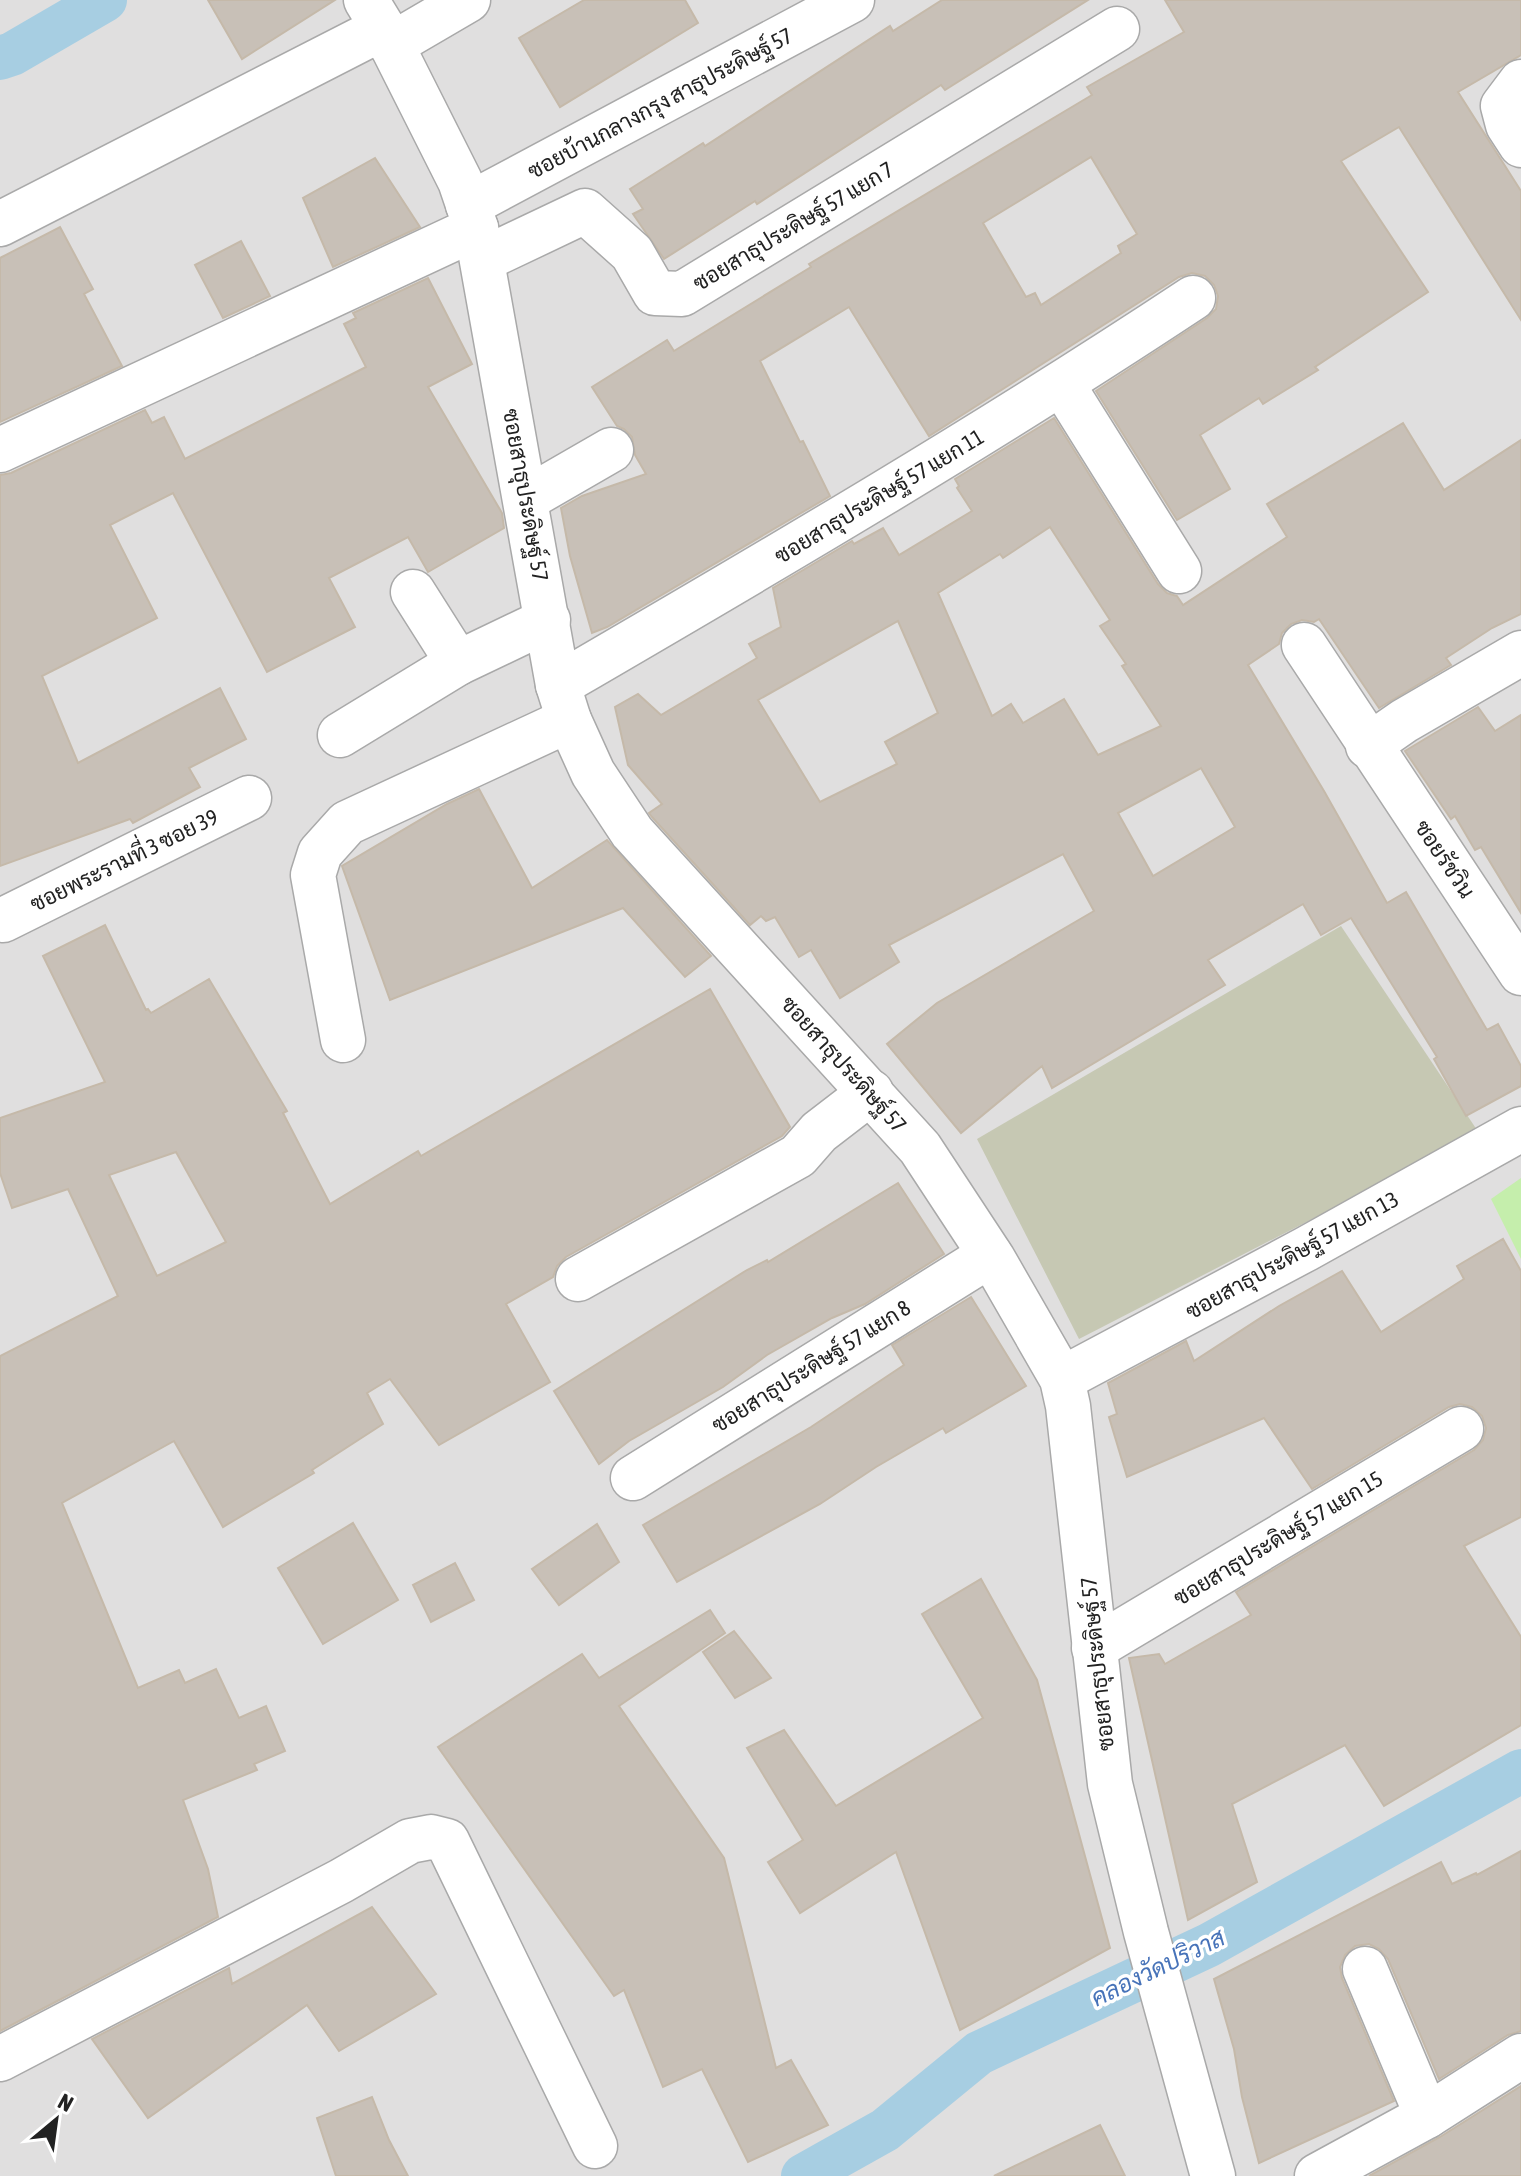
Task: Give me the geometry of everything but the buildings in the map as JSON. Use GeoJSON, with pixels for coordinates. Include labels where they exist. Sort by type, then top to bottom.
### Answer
{"type":"FeatureCollection","features":[{"type":"Feature","properties":{"kind":"street"},"geometry":{"type":"LineString","coordinates":[[0,224],[380,24],[468,0]]}},
{"type":"Feature","properties":{"kind":"street","name":"ซอยบ้านกลางกรุง สาธุประดิษฐ์ 57"},"geometry":{"type":"LineString","coordinates":[[476,230],[852,0]]}},
{"type":"Feature","properties":{"kind":"street","name":"ซอยสาธุประดิษฐ์ 57"},"geometry":{"type":"LineString","coordinates":[[380,24],[460,181],[476,230],[564,702],[593,773],[632,832],[920,1148],[990,1255],[1062,1379],[1068,1406],[1110,1784],[1146,1932],[1213,2176]]}},
{"type":"Feature","properties":{"kind":"street","name":"ซอยสาธุประดิษฐ์ 57 แยก 7"},"geometry":{"type":"LineString","coordinates":[[476,230],[585,211],[632,253],[655,293],[682,294],[1117,29]]}},
{"type":"Feature","properties":{"kind":"street"},"geometry":{"type":"LineString","coordinates":[[1521,82],[1503,106],[1508,125],[1521,145]]}},
{"type":"Feature","properties":{"kind":"street"},"geometry":{"type":"LineString","coordinates":[[0,450],[476,230]]}},
{"type":"Feature","properties":{"kind":"street","name":"ซอยสาธุประดิษฐ์ 57 แยก 11"},"geometry":{"type":"LineString","coordinates":[[343,1040],[313,875],[320,853],[347,823],[564,702],[1193,298]]}},
{"type":"Feature","properties":{"kind":"street"},"geometry":{"type":"LineString","coordinates":[[1062,384],[1179,571]]}},
{"type":"Feature","properties":{"kind":"street"},"geometry":{"type":"LineString","coordinates":[[526,499],[611,450]]}},
{"type":"Feature","properties":{"kind":"street"},"geometry":{"type":"LineString","coordinates":[[413,592],[458,663]]}},
{"type":"Feature","properties":{"kind":"street"},"geometry":{"type":"LineString","coordinates":[[340,735],[458,663],[548,620]]}},
{"type":"Feature","properties":{"kind":"street","name":"ซอยรัชวิน"},"geometry":{"type":"LineString","coordinates":[[1304,645],[1521,973]]}},
{"type":"Feature","properties":{"kind":"street"},"geometry":{"type":"LineString","coordinates":[[1368,746],[1404,721],[1521,653]]}},
{"type":"Feature","properties":{"kind":"street","name":"ซอยพระรามที่ 3 ซอย 39"},"geometry":{"type":"LineString","coordinates":[[0,919],[249,798]]}},
{"type":"Feature","properties":{"kind":"street"},"geometry":{"type":"LineString","coordinates":[[578,1279],[798,1156],[819,1132],[871,1092]]}},
{"type":"Feature","properties":{"kind":"street","name":"ซอยสาธุประดิษฐ์ 57 แยก 13"},"geometry":{"type":"LineString","coordinates":[[1062,1379],[1306,1249],[1521,1129]]}},
{"type":"Feature","properties":{"kind":"street","name":"ซอยสาธุประดิษฐ์ 57 แยก 8"},"geometry":{"type":"LineString","coordinates":[[633,1478],[990,1255]]}},
{"type":"Feature","properties":{"kind":"street","name":"ซอยสาธุประดิษฐ์ 57 แยก 15"},"geometry":{"type":"LineString","coordinates":[[1094,1648],[1461,1429]]}},
{"type":"Feature","properties":{"kind":"street"},"geometry":{"type":"LineString","coordinates":[[0,2059],[341,1881],[410,1841],[431,1837],[447,1841],[595,2146]]}},
{"type":"Feature","properties":{"kind":"street"},"geometry":{"type":"LineString","coordinates":[[1365,1969],[1427,2116]]}},
{"type":"Feature","properties":{"kind":"street"},"geometry":{"type":"LineString","coordinates":[[1317,2176],[1427,2116],[1521,2056]]}},
{"type":"Feature","properties":{"kind":"shaded area"},"geometry":{"type":"Polygon","coordinates":[[[0,0],[1521,0],[1521,2176],[0,2176],[0,0]]]}},
{"type":"Feature","properties":{"kind":"shaded area"},"geometry":{"type":"Polygon","coordinates":[[[1341,926],[1479,1133],[1079,1339],[977,1139],[1341,926]]]}},
{"type":"Feature","properties":{"kind":"green space"},"geometry":{"type":"Polygon","coordinates":[[[1521,1178],[1521,1259],[1491,1199],[1521,1178]]]}},
{"type":"Feature","properties":{"kind":"waterway"},"geometry":{"type":"LineString","coordinates":[[0,58],[105,0]]}},
{"type":"Feature","properties":{"kind":"waterway","name":"คลองวัดปริวาส"},"geometry":{"type":"LineString","coordinates":[[803,2176],[885,2130],[979,2053],[1209,1945],[1521,1771]]}}]}
